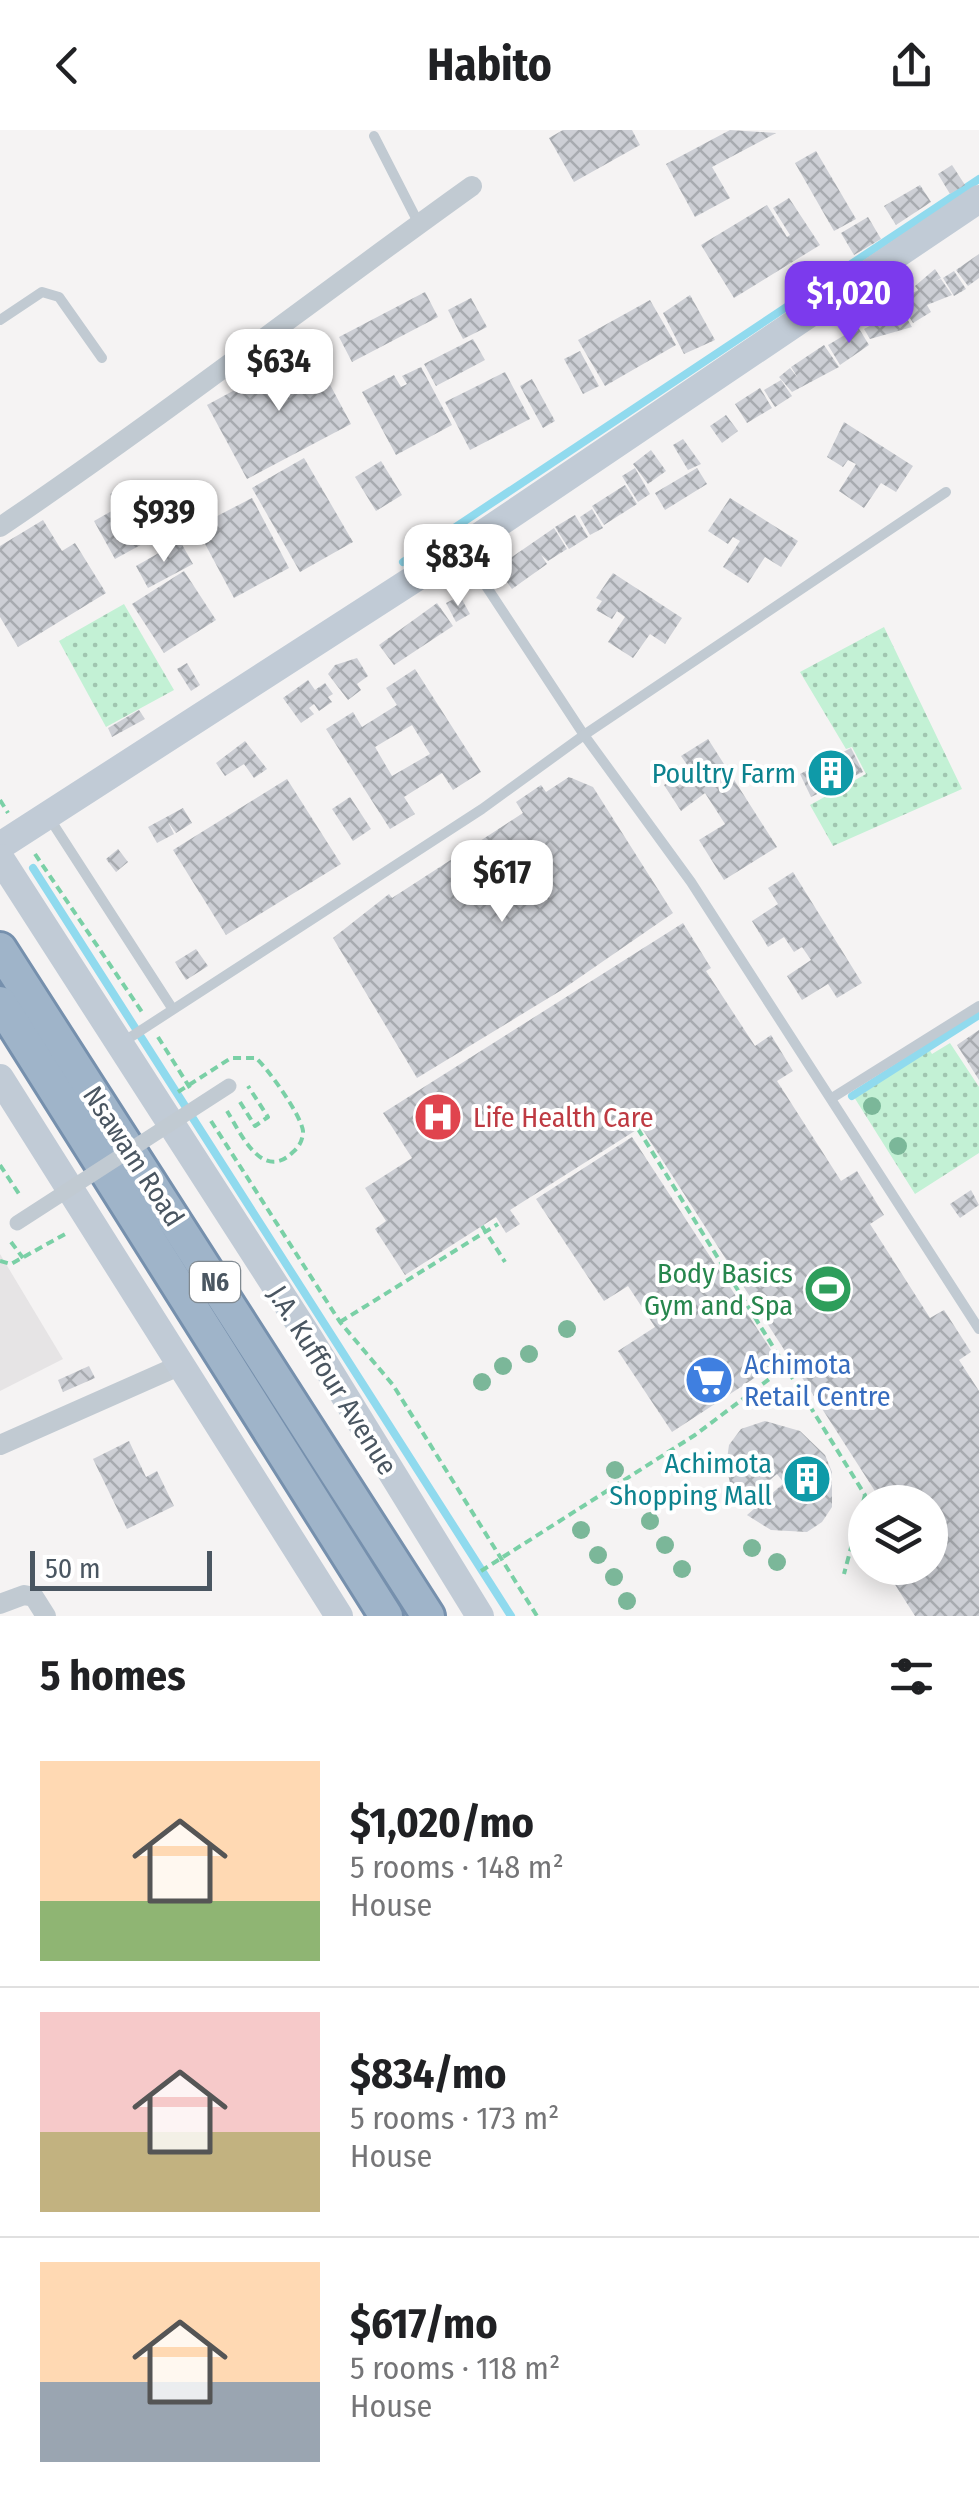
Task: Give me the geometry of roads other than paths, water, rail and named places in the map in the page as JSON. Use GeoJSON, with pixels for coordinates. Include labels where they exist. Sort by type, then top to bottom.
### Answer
{"type":"FeatureCollection","features":[{"type":"Feature","properties":{"kind":"highway","name":"Nsawam Road"},"geometry":{"type":"LineString","coordinates":[[0,950],[428,1616]]}},
{"type":"Feature","properties":{"kind":"highway","name":"Nsawam Road"},"geometry":{"type":"LineString","coordinates":[[0,1003],[386,1616]]}},
{"type":"Feature","properties":{"kind":"main road"},"geometry":{"type":"LineString","coordinates":[[10,839],[462,548],[979,199]]}},
{"type":"Feature","properties":{"kind":"main road","name":"J.A. Kuffour Avenue"},"geometry":{"type":"LineString","coordinates":[[0,858],[160,1104],[480,1616]]}},
{"type":"Feature","properties":{"kind":"main road"},"geometry":{"type":"LineString","coordinates":[[0,1078],[339,1616]]}},
{"type":"Feature","properties":{"kind":"street"},"geometry":{"type":"LineString","coordinates":[[0,527],[111,454],[246,348],[472,186]]}},
{"type":"Feature","properties":{"kind":"street"},"geometry":{"type":"LineString","coordinates":[[17,1223],[223,1090]]}},
{"type":"Feature","properties":{"kind":"street"},"geometry":{"type":"LineString","coordinates":[[0,1446],[183,1364]]}},
{"type":"Feature","properties":{"kind":"street"},"geometry":{"type":"LineString","coordinates":[[0,1604],[24,1595],[34,1597],[46,1616]]}},
{"type":"Feature","properties":{"kind":"lane"},"geometry":{"type":"LineString","coordinates":[[374,136],[419,224]]}},
{"type":"Feature","properties":{"kind":"lane"},"geometry":{"type":"LineString","coordinates":[[0,320],[42,292],[58,297],[102,358]]}},
{"type":"Feature","properties":{"kind":"lane"},"geometry":{"type":"LineString","coordinates":[[121,1043],[482,809],[584,734],[946,492]]}},
{"type":"Feature","properties":{"kind":"lane"},"geometry":{"type":"LineString","coordinates":[[462,548],[584,734],[691,882],[979,1329]]}},
{"type":"Feature","properties":{"kind":"lane"},"geometry":{"type":"LineString","coordinates":[[48,815],[172,1008]]}},
{"type":"Feature","properties":{"kind":"lane"},"geometry":{"type":"LineString","coordinates":[[832,1098],[979,1006]]}},
{"type":"Feature","properties":{"kind":"waterway"},"geometry":{"type":"LineString","coordinates":[[403,562],[979,179]]}},
{"type":"Feature","properties":{"kind":"waterway"},"geometry":{"type":"LineString","coordinates":[[33,868],[511,1616]]}},
{"type":"Feature","properties":{"kind":"waterway"},"geometry":{"type":"LineString","coordinates":[[852,1096],[979,1015]]}},
{"type":"Feature","properties":{"kind":"place","name":"Poultry Farm"},"geometry":{"type":"Point","coordinates":[831,773]}},
{"type":"Feature","properties":{"kind":"place","name":"Life Health Care"},"geometry":{"type":"Point","coordinates":[438,1117]}},
{"type":"Feature","properties":{"kind":"place","name":"Body Basics Gym and Spa"},"geometry":{"type":"Point","coordinates":[828,1289]}},
{"type":"Feature","properties":{"kind":"place","name":"Achimota Retail Centre"},"geometry":{"type":"Point","coordinates":[709,1380]}},
{"type":"Feature","properties":{"kind":"place","name":"Achimota Shopping Mall"},"geometry":{"type":"Point","coordinates":[807,1479]}}]}
